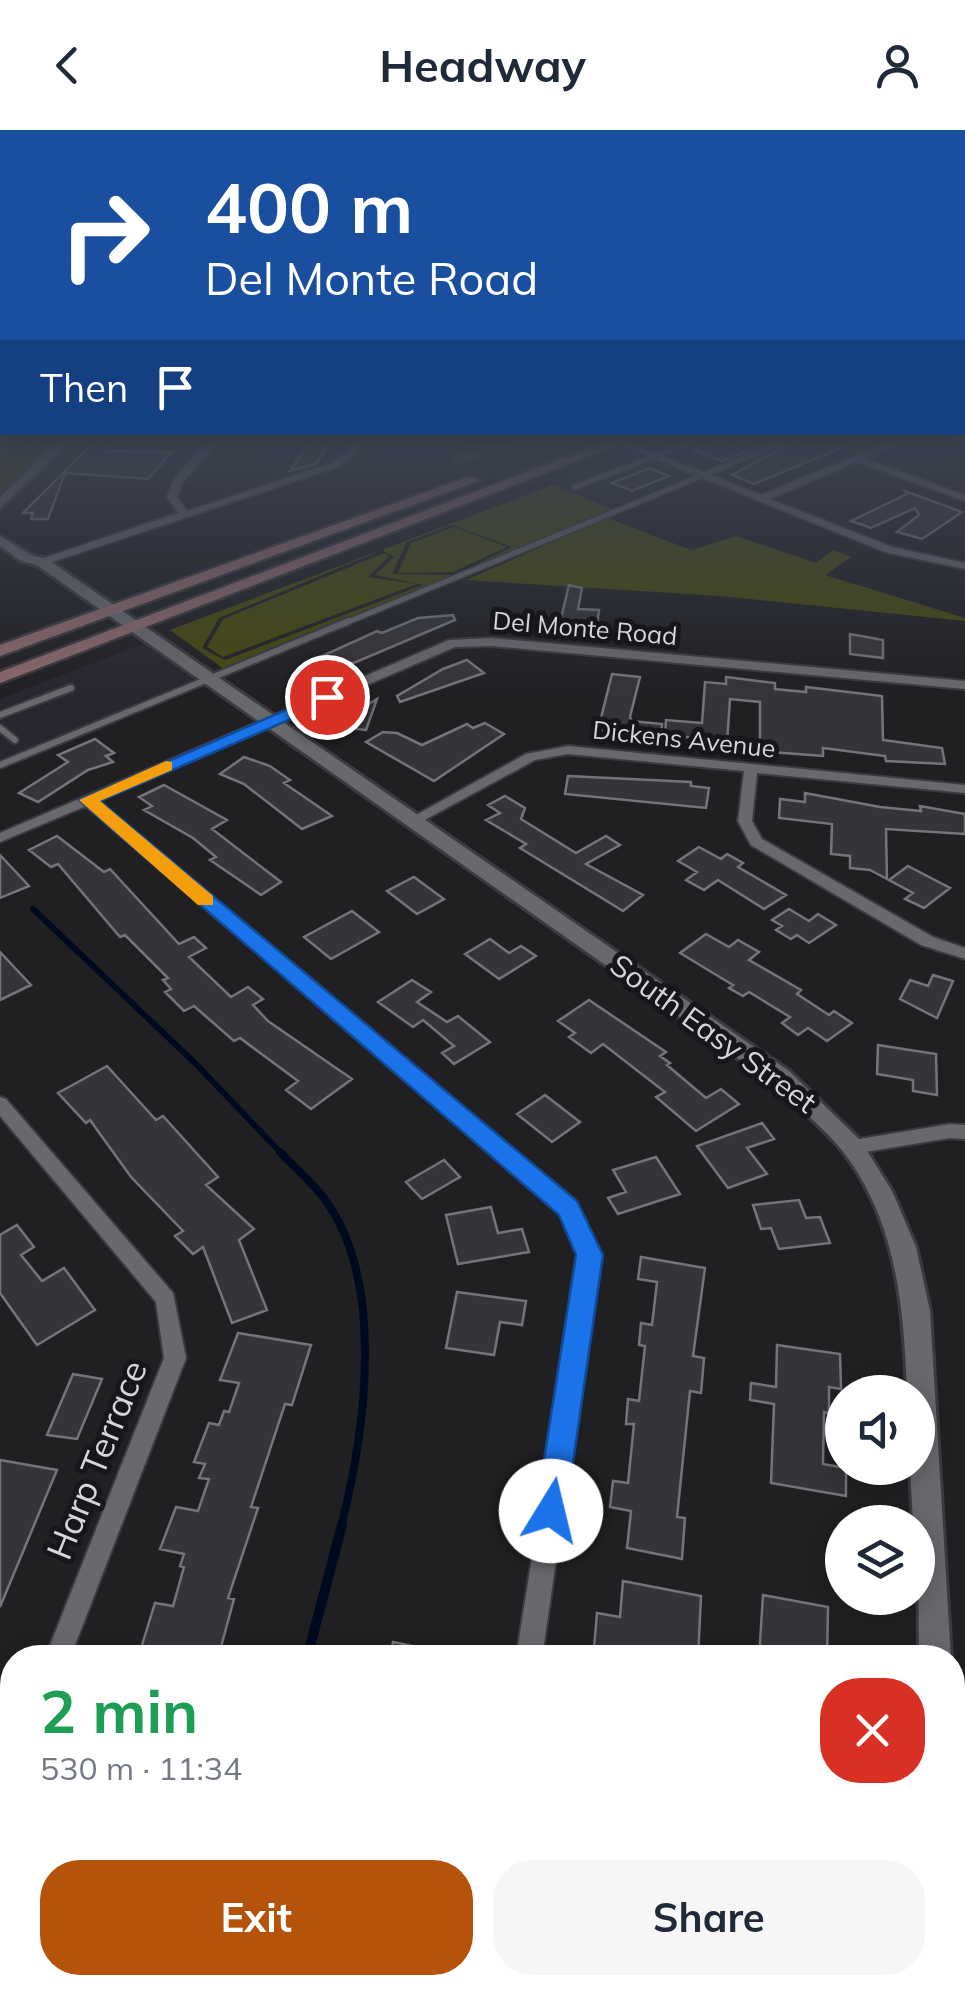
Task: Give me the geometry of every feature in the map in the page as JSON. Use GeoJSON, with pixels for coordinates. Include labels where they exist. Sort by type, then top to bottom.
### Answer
{"type":"FeatureCollection","features":[{"type":"Feature","properties":{"kind":"main road"},"geometry":{"type":"LineString","coordinates":[[0,650],[353,523]]}},
{"type":"Feature","properties":{"kind":"main road"},"geometry":{"type":"LineString","coordinates":[[0,678],[400,523]]}},
{"type":"Feature","properties":{"kind":"street"},"geometry":{"type":"LineString","coordinates":[[0,540],[26,558],[42,562],[157,523]]}},
{"type":"Feature","properties":{"kind":"street"},"geometry":{"type":"LineString","coordinates":[[819,523],[889,550],[965,566]]}},
{"type":"Feature","properties":{"kind":"street"},"geometry":{"type":"LineString","coordinates":[[0,524],[44,553],[42,562]]}},
{"type":"Feature","properties":{"kind":"street","name":"South Easy Street"},"geometry":{"type":"LineString","coordinates":[[42,562],[780,1077],[853,1147],[880,1191],[904,1247],[917,1311],[934,1645]]}},
{"type":"Feature","properties":{"kind":"street","name":"Del Monte Road"},"geometry":{"type":"LineString","coordinates":[[0,838],[453,643],[492,642],[965,685]]}},
{"type":"Feature","properties":{"kind":"street","name":"Dickens Avenue"},"geometry":{"type":"LineString","coordinates":[[414,820],[531,757],[568,750],[965,789]]}},
{"type":"Feature","properties":{"kind":"street"},"geometry":{"type":"LineString","coordinates":[[751,768],[744,821],[756,842],[926,941],[965,954]]}},
{"type":"Feature","properties":{"kind":"street"},"geometry":{"type":"LineString","coordinates":[[88,800],[568,1208],[590,1255],[531,1645]]}},
{"type":"Feature","properties":{"kind":"street","name":"Harp Terrace"},"geometry":{"type":"LineString","coordinates":[[0,1104],[166,1299],[175,1358],[62,1645]]}},
{"type":"Feature","properties":{"kind":"street"},"geometry":{"type":"LineString","coordinates":[[853,1147],[965,1132]]}},
{"type":"Feature","properties":{"kind":"lane"},"geometry":{"type":"LineString","coordinates":[[0,766],[587,523]]}},
{"type":"Feature","properties":{"kind":"lane"},"geometry":{"type":"LineString","coordinates":[[0,715],[72,688]]}},
{"type":"Feature","properties":{"kind":"lane"},"geometry":{"type":"LineString","coordinates":[[0,728],[15,740]]}},
{"type":"Feature","properties":{"kind":"shaded area"},"geometry":{"type":"Polygon","coordinates":[[[453,523],[585,523],[469,575],[228,672],[170,630],[453,523]],[[452,525],[407,542],[392,574],[454,575],[512,547],[452,525]],[[382,550],[219,618],[202,648],[225,660],[423,585],[375,575],[394,557],[382,550]]]}},
{"type":"Feature","properties":{"kind":"shaded area"},"geometry":{"type":"Polygon","coordinates":[[[596,523],[620,523],[691,550],[736,536],[816,563],[833,550],[851,557],[825,575],[965,621],[720,596],[466,580],[596,523]]]}},
{"type":"Feature","properties":{"kind":"shaded area"},"geometry":{"type":"Polygon","coordinates":[[[454,527],[507,547],[453,572],[398,573],[411,543],[454,527]]]}},
{"type":"Feature","properties":{"kind":"shaded area"},"geometry":{"type":"Polygon","coordinates":[[[384,553],[389,556],[368,577],[417,584],[223,657],[207,647],[223,619],[384,553]]]}},
{"type":"Feature","properties":{"kind":"shaded area"},"geometry":{"type":"Polygon","coordinates":[[[143,644],[197,680],[0,761],[0,699],[143,644]]]}},
{"type":"Feature","properties":{"kind":"building"},"geometry":{"type":"Polygon","coordinates":[[[909,523],[946,523],[922,539],[897,532],[909,523]]]}},
{"type":"Feature","properties":{"kind":"building"},"geometry":{"type":"Polygon","coordinates":[[[569,585],[582,588],[578,609],[599,610],[597,625],[574,623],[572,632],[558,631],[569,585]]]}},
{"type":"Feature","properties":{"kind":"building"},"geometry":{"type":"Polygon","coordinates":[[[453,615],[455,620],[356,662],[334,668],[318,658],[377,631],[382,633],[418,618],[453,615]]]}},
{"type":"Feature","properties":{"kind":"building"},"geometry":{"type":"Polygon","coordinates":[[[850,634],[883,640],[883,658],[850,654],[850,634]]]}},
{"type":"Feature","properties":{"kind":"building"},"geometry":{"type":"Polygon","coordinates":[[[467,660],[484,673],[400,702],[397,696],[467,660]]]}},
{"type":"Feature","properties":{"kind":"building"},"geometry":{"type":"Polygon","coordinates":[[[612,674],[640,677],[630,717],[632,721],[662,724],[661,740],[598,730],[612,674]]]}},
{"type":"Feature","properties":{"kind":"building"},"geometry":{"type":"Polygon","coordinates":[[[726,677],[775,683],[775,689],[806,692],[806,687],[882,696],[883,740],[942,748],[945,764],[886,761],[885,756],[823,748],[823,756],[771,752],[772,744],[760,743],[760,702],[730,699],[727,743],[695,744],[696,738],[665,735],[666,720],[702,723],[705,682],[726,684],[726,677]]]}},
{"type":"Feature","properties":{"kind":"building"},"geometry":{"type":"Polygon","coordinates":[[[377,699],[366,730],[337,727],[344,709],[358,710],[377,699]]]}},
{"type":"Feature","properties":{"kind":"building"},"geometry":{"type":"Polygon","coordinates":[[[485,723],[504,734],[434,781],[366,742],[383,732],[397,733],[422,745],[467,724],[473,728],[485,723]]]}},
{"type":"Feature","properties":{"kind":"building"},"geometry":{"type":"Polygon","coordinates":[[[95,739],[114,753],[106,756],[113,762],[88,770],[38,802],[19,793],[68,762],[58,755],[95,739]]]}},
{"type":"Feature","properties":{"kind":"building"},"geometry":{"type":"Polygon","coordinates":[[[244,757],[270,766],[290,780],[284,783],[332,816],[302,829],[244,784],[220,774],[244,757]]]}},
{"type":"Feature","properties":{"kind":"building"},"geometry":{"type":"Polygon","coordinates":[[[568,776],[691,782],[691,786],[709,788],[706,808],[565,794],[568,776]]]}},
{"type":"Feature","properties":{"kind":"building"},"geometry":{"type":"Polygon","coordinates":[[[164,785],[227,820],[212,829],[281,882],[261,895],[210,860],[216,857],[193,838],[144,810],[152,806],[139,797],[164,785]]]}},
{"type":"Feature","properties":{"kind":"building"},"geometry":{"type":"Polygon","coordinates":[[[805,793],[880,807],[921,811],[920,806],[965,814],[965,834],[886,829],[887,879],[870,870],[850,868],[850,856],[831,854],[832,824],[779,818],[780,799],[805,802],[805,793]]]}},
{"type":"Feature","properties":{"kind":"building"},"geometry":{"type":"Polygon","coordinates":[[[505,796],[525,808],[521,819],[576,853],[606,836],[620,845],[586,864],[643,895],[623,911],[520,848],[526,844],[486,820],[500,813],[488,805],[505,796]]]}},
{"type":"Feature","properties":{"kind":"building"},"geometry":{"type":"Polygon","coordinates":[[[57,836],[104,872],[110,869],[179,944],[194,937],[206,948],[189,957],[231,997],[248,987],[263,999],[253,1005],[268,1021],[352,1079],[311,1109],[286,1090],[298,1081],[240,1038],[234,1041],[194,1006],[184,1011],[165,992],[171,989],[163,980],[168,978],[125,935],[120,937],[58,864],[51,867],[29,850],[57,836]]]}},
{"type":"Feature","properties":{"kind":"building"},"geometry":{"type":"Polygon","coordinates":[[[699,847],[721,859],[727,854],[743,863],[738,867],[786,895],[764,909],[718,880],[704,890],[686,880],[697,872],[678,861],[699,847]]]}},
{"type":"Feature","properties":{"kind":"building"},"geometry":{"type":"Polygon","coordinates":[[[0,855],[29,886],[0,898],[0,855]]]}},
{"type":"Feature","properties":{"kind":"building"},"geometry":{"type":"Polygon","coordinates":[[[908,866],[950,888],[924,908],[905,899],[913,893],[889,880],[908,866]]]}},
{"type":"Feature","properties":{"kind":"building"},"geometry":{"type":"Polygon","coordinates":[[[414,877],[444,899],[417,914],[387,891],[414,877]]]}},
{"type":"Feature","properties":{"kind":"building"},"geometry":{"type":"Polygon","coordinates":[[[789,909],[809,921],[818,914],[836,925],[809,943],[797,935],[791,939],[776,930],[782,926],[772,920],[789,909]]]}},
{"type":"Feature","properties":{"kind":"building"},"geometry":{"type":"Polygon","coordinates":[[[352,911],[379,932],[331,959],[304,937],[352,911]]]}},
{"type":"Feature","properties":{"kind":"building"},"geometry":{"type":"Polygon","coordinates":[[[706,934],[729,947],[738,940],[759,952],[749,960],[801,990],[797,994],[829,1015],[834,1011],[852,1023],[827,1041],[808,1028],[798,1035],[782,1023],[790,1017],[749,992],[743,996],[729,988],[733,985],[680,953],[706,934]]]}},
{"type":"Feature","properties":{"kind":"building"},"geometry":{"type":"Polygon","coordinates":[[[490,939],[509,953],[521,946],[536,956],[499,979],[465,954],[490,939]]]}},
{"type":"Feature","properties":{"kind":"building"},"geometry":{"type":"Polygon","coordinates":[[[0,952],[31,985],[0,1000],[0,952]]]}},
{"type":"Feature","properties":{"kind":"building"},"geometry":{"type":"Polygon","coordinates":[[[933,975],[953,981],[937,1018],[900,999],[910,980],[928,986],[933,975]]]}},
{"type":"Feature","properties":{"kind":"building"},"geometry":{"type":"Polygon","coordinates":[[[412,980],[431,992],[417,1002],[447,1022],[458,1016],[490,1042],[454,1064],[442,1053],[454,1046],[423,1020],[413,1027],[378,1002],[412,980]]]}},
{"type":"Feature","properties":{"kind":"building"},"geometry":{"type":"Polygon","coordinates":[[[589,1000],[666,1052],[660,1056],[670,1063],[667,1065],[706,1098],[721,1089],[739,1104],[696,1131],[656,1097],[665,1092],[603,1044],[591,1053],[569,1037],[575,1033],[558,1021],[589,1000]]]}},
{"type":"Feature","properties":{"kind":"building"},"geometry":{"type":"Polygon","coordinates":[[[878,1045],[936,1054],[937,1095],[913,1091],[913,1080],[877,1074],[878,1045]]]}},
{"type":"Feature","properties":{"kind":"building"},"geometry":{"type":"Polygon","coordinates":[[[107,1066],[156,1120],[163,1116],[218,1177],[206,1185],[254,1229],[239,1240],[267,1310],[232,1323],[203,1247],[193,1254],[175,1236],[183,1231],[131,1177],[90,1120],[86,1123],[58,1093],[107,1066]]]}},
{"type":"Feature","properties":{"kind":"building"},"geometry":{"type":"Polygon","coordinates":[[[545,1095],[580,1122],[552,1142],[517,1114],[545,1095]]]}},
{"type":"Feature","properties":{"kind":"building"},"geometry":{"type":"Polygon","coordinates":[[[762,1123],[774,1139],[747,1148],[767,1174],[728,1188],[697,1146],[762,1123]]]}},
{"type":"Feature","properties":{"kind":"building"},"geometry":{"type":"Polygon","coordinates":[[[656,1157],[680,1194],[618,1214],[608,1198],[626,1192],[613,1170],[656,1157]]]}},
{"type":"Feature","properties":{"kind":"building"},"geometry":{"type":"Polygon","coordinates":[[[444,1160],[460,1177],[422,1199],[406,1182],[444,1160]]]}},
{"type":"Feature","properties":{"kind":"building"},"geometry":{"type":"Polygon","coordinates":[[[799,1200],[806,1218],[820,1217],[830,1243],[779,1249],[771,1228],[761,1229],[753,1205],[799,1200]]]}},
{"type":"Feature","properties":{"kind":"building"},"geometry":{"type":"Polygon","coordinates":[[[491,1207],[498,1233],[522,1229],[529,1252],[458,1264],[446,1215],[491,1207]]]}},
{"type":"Feature","properties":{"kind":"building"},"geometry":{"type":"Polygon","coordinates":[[[17,1225],[34,1247],[21,1255],[42,1281],[64,1268],[95,1310],[37,1345],[0,1293],[0,1235],[17,1225]]]}},
{"type":"Feature","properties":{"kind":"building"},"geometry":{"type":"Polygon","coordinates":[[[641,1257],[705,1268],[693,1356],[704,1358],[701,1393],[690,1391],[677,1517],[685,1518],[682,1559],[627,1548],[631,1511],[610,1507],[613,1481],[628,1483],[634,1424],[626,1424],[628,1399],[639,1401],[645,1346],[639,1345],[641,1323],[652,1325],[657,1282],[638,1279],[641,1257]]]}},
{"type":"Feature","properties":{"kind":"building"},"geometry":{"type":"Polygon","coordinates":[[[457,1292],[526,1301],[522,1325],[500,1322],[494,1355],[446,1348],[457,1292]]]}},
{"type":"Feature","properties":{"kind":"building"},"geometry":{"type":"Polygon","coordinates":[[[238,1333],[311,1345],[292,1405],[285,1404],[251,1507],[258,1508],[228,1598],[234,1599],[222,1645],[142,1645],[155,1603],[173,1606],[184,1567],[180,1566],[184,1554],[160,1549],[176,1507],[198,1511],[209,1479],[199,1478],[205,1464],[194,1462],[209,1423],[219,1425],[224,1411],[229,1412],[239,1383],[220,1380],[238,1333]]]}},
{"type":"Feature","properties":{"kind":"building"},"geometry":{"type":"Polygon","coordinates":[[[777,1345],[840,1354],[841,1375],[825,1375],[823,1464],[825,1485],[846,1485],[846,1496],[771,1483],[774,1404],[750,1400],[751,1383],[776,1387],[777,1345]]]}},
{"type":"Feature","properties":{"kind":"building"},"geometry":{"type":"Polygon","coordinates":[[[73,1374],[102,1379],[77,1439],[47,1435],[73,1374]]]}},
{"type":"Feature","properties":{"kind":"building"},"geometry":{"type":"Polygon","coordinates":[[[0,1460],[57,1470],[0,1607],[0,1460]]]}},
{"type":"Feature","properties":{"kind":"building"},"geometry":{"type":"Polygon","coordinates":[[[623,1581],[701,1596],[699,1645],[594,1645],[597,1613],[620,1617],[623,1581]]]}},
{"type":"Feature","properties":{"kind":"building"},"geometry":{"type":"Polygon","coordinates":[[[763,1595],[825,1606],[827,1645],[760,1645],[763,1595]]]}},
{"type":"Feature","properties":{"kind":"waterway"},"geometry":{"type":"LineString","coordinates":[[33,909],[196,1064],[283,1155]]}},
{"type":"Feature","properties":{"kind":"waterway"},"geometry":{"type":"LineString","coordinates":[[280,1152],[283,1155]]}},
{"type":"Feature","properties":{"kind":"waterway"},"geometry":{"type":"LineString","coordinates":[[283,1155],[323,1197],[343,1231],[356,1270],[363,1313],[363,1403],[341,1527]]}},
{"type":"Feature","properties":{"kind":"waterway"},"geometry":{"type":"LineString","coordinates":[[310,1645],[342,1525]]}},
{"type":"Feature","properties":{"kind":"slow traffic"},"geometry":{"type":"LineString","coordinates":[[166,766],[88,800],[205,900]]}},
{"type":"Feature","properties":{"kind":"route"},"geometry":{"type":"LineString","coordinates":[[327,697],[88,800],[568,1208],[590,1255],[551,1511]]}}]}
